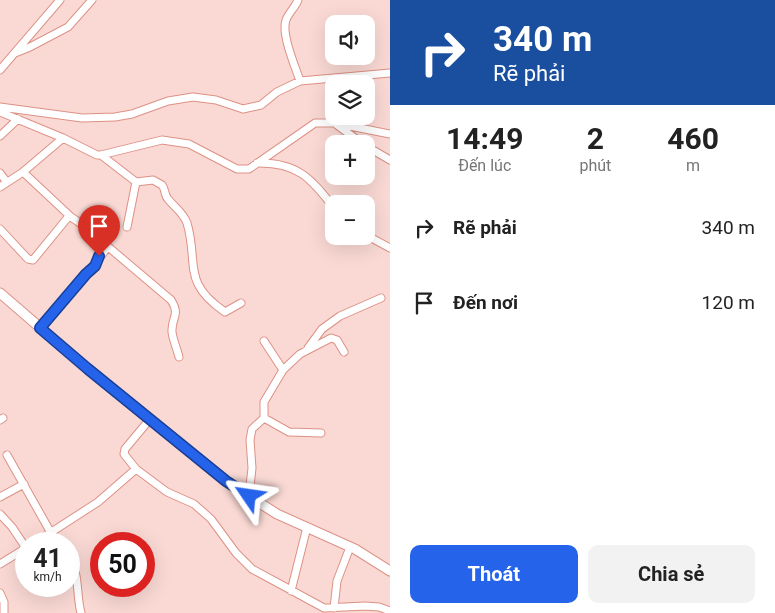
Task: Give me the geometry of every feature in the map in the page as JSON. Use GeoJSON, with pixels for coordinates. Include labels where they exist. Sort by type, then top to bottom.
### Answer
{"type":"FeatureCollection","features":[{"type":"Feature","properties":{"kind":"main road"},"geometry":{"type":"LineString","coordinates":[[0,293],[88,369],[226,481],[277,514],[350,546],[390,571]]}},
{"type":"Feature","properties":{"kind":"street"},"geometry":{"type":"LineString","coordinates":[[0,70],[60,0]]}},
{"type":"Feature","properties":{"kind":"street"},"geometry":{"type":"LineString","coordinates":[[15,53],[68,27],[92,0]]}},
{"type":"Feature","properties":{"kind":"street"},"geometry":{"type":"LineString","coordinates":[[298,0],[296,6],[286,18],[285,29],[300,81]]}},
{"type":"Feature","properties":{"kind":"street"},"geometry":{"type":"LineString","coordinates":[[0,107],[82,118],[115,117],[132,114],[168,101],[193,97],[216,100],[243,109],[261,105],[276,92],[300,81],[390,72]]}},
{"type":"Feature","properties":{"kind":"street"},"geometry":{"type":"LineString","coordinates":[[0,112],[90,152],[102,155],[136,182],[157,181],[164,187],[167,198],[184,217],[189,230],[193,271],[201,290],[225,312],[241,303]]}},
{"type":"Feature","properties":{"kind":"street"},"geometry":{"type":"LineString","coordinates":[[0,136],[18,119]]}},
{"type":"Feature","properties":{"kind":"street"},"geometry":{"type":"LineString","coordinates":[[102,155],[162,140],[189,144],[237,169],[249,169],[315,123],[325,124]]}},
{"type":"Feature","properties":{"kind":"street"},"geometry":{"type":"LineString","coordinates":[[336,125],[350,135]]}},
{"type":"Feature","properties":{"kind":"street"},"geometry":{"type":"LineString","coordinates":[[340,125],[390,134]]}},
{"type":"Feature","properties":{"kind":"street"},"geometry":{"type":"LineString","coordinates":[[0,186],[23,172],[62,138]]}},
{"type":"Feature","properties":{"kind":"street"},"geometry":{"type":"LineString","coordinates":[[375,151],[390,160]]}},
{"type":"Feature","properties":{"kind":"street"},"geometry":{"type":"LineString","coordinates":[[255,163],[272,163],[303,174],[316,185],[325,196]]}},
{"type":"Feature","properties":{"kind":"street"},"geometry":{"type":"LineString","coordinates":[[23,172],[69,216],[171,300],[177,314],[172,332],[179,356]]}},
{"type":"Feature","properties":{"kind":"street"},"geometry":{"type":"LineString","coordinates":[[0,173],[6,181]]}},
{"type":"Feature","properties":{"kind":"street"},"geometry":{"type":"LineString","coordinates":[[127,227],[136,182]]}},
{"type":"Feature","properties":{"kind":"street"},"geometry":{"type":"LineString","coordinates":[[0,229],[28,259],[32,260],[69,216]]}},
{"type":"Feature","properties":{"kind":"street"},"geometry":{"type":"LineString","coordinates":[[375,239],[390,248]]}},
{"type":"Feature","properties":{"kind":"street"},"geometry":{"type":"LineString","coordinates":[[40,328],[95,266],[99,256],[108,247]]}},
{"type":"Feature","properties":{"kind":"street"},"geometry":{"type":"LineString","coordinates":[[249,496],[252,468],[250,440],[252,429],[264,418],[264,402],[283,370],[306,350],[322,329],[340,316],[381,298]]}},
{"type":"Feature","properties":{"kind":"street"},"geometry":{"type":"LineString","coordinates":[[306,350],[331,338],[338,340],[344,352]]}},
{"type":"Feature","properties":{"kind":"street"},"geometry":{"type":"LineString","coordinates":[[264,341],[283,370]]}},
{"type":"Feature","properties":{"kind":"street"},"geometry":{"type":"LineString","coordinates":[[150,418],[124,451],[124,454],[136,468],[171,494],[198,507],[215,524],[246,564],[323,610],[373,606],[390,611]]}},
{"type":"Feature","properties":{"kind":"street"},"geometry":{"type":"LineString","coordinates":[[264,418],[288,432],[321,433]]}},
{"type":"Feature","properties":{"kind":"street"},"geometry":{"type":"LineString","coordinates":[[7,455],[49,532]]}},
{"type":"Feature","properties":{"kind":"street"},"geometry":{"type":"LineString","coordinates":[[53,532],[98,502],[136,468]]}},
{"type":"Feature","properties":{"kind":"street"},"geometry":{"type":"LineString","coordinates":[[0,497],[24,484]]}},
{"type":"Feature","properties":{"kind":"street"},"geometry":{"type":"LineString","coordinates":[[0,514],[15,532]]}},
{"type":"Feature","properties":{"kind":"street"},"geometry":{"type":"LineString","coordinates":[[291,591],[307,527]]}},
{"type":"Feature","properties":{"kind":"street"},"geometry":{"type":"LineString","coordinates":[[334,608],[337,581],[350,546]]}},
{"type":"Feature","properties":{"kind":"street"},"geometry":{"type":"LineString","coordinates":[[0,564],[15,555]]}},
{"type":"Feature","properties":{"kind":"street"},"geometry":{"type":"LineString","coordinates":[[0,593],[4,602],[4,613]]}},
{"type":"Feature","properties":{"kind":"street"},"geometry":{"type":"LineString","coordinates":[[77,597],[81,613]]}},
{"type":"Feature","properties":{"kind":"route"},"geometry":{"type":"LineString","coordinates":[[99,256],[95,266],[40,328],[226,481],[249,496]]}}]}
